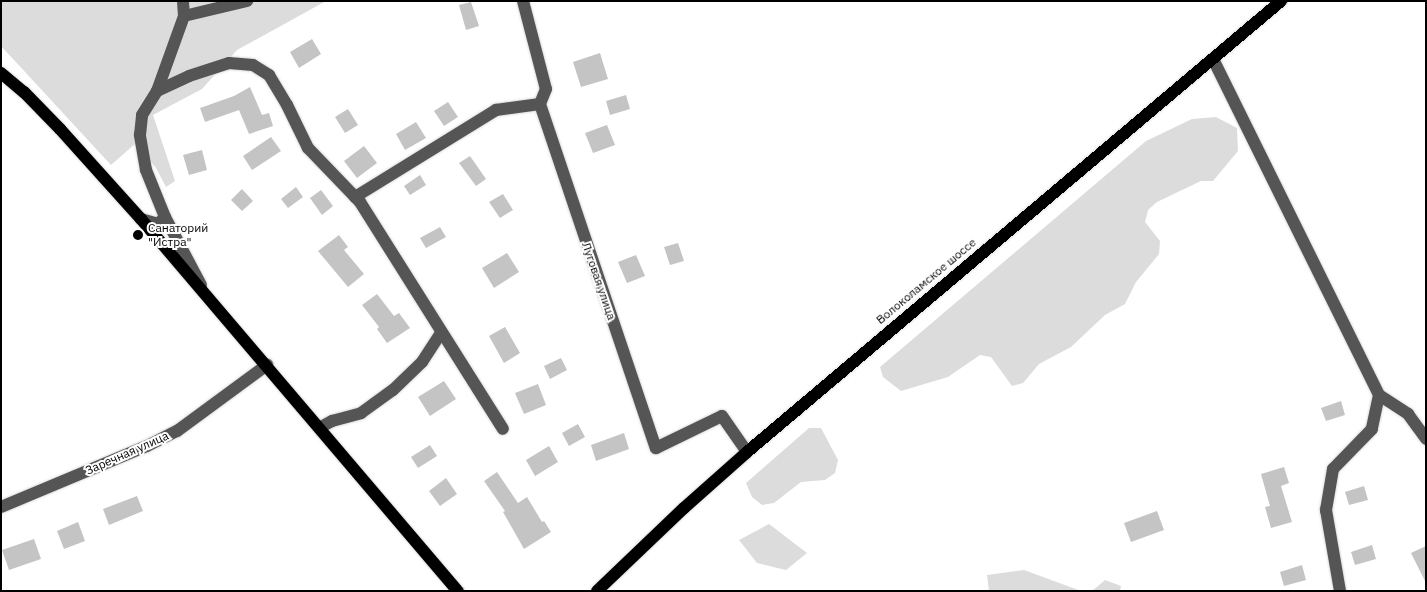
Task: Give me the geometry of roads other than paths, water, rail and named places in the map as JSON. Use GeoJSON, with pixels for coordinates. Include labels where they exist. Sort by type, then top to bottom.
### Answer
{"type":"FeatureCollection","features":[{"type":"Feature","properties":{"kind":"main road","name":"Волоколамское шоссе"},"geometry":{"type":"LineString","coordinates":[[597,591],[684,508],[747,452],[1281,1]]}},
{"type":"Feature","properties":{"kind":"main road"},"geometry":{"type":"LineString","coordinates":[[1,73],[24,92],[60,129],[141,219],[321,427],[458,591]]}},
{"type":"Feature","properties":{"kind":"street"},"geometry":{"type":"LineString","coordinates":[[182,1],[184,16],[157,91],[142,115],[140,135],[146,170],[165,217],[206,294]]}},
{"type":"Feature","properties":{"kind":"street"},"geometry":{"type":"LineString","coordinates":[[184,16],[247,1]]}},
{"type":"Feature","properties":{"kind":"street","name":"Луговая улица"},"geometry":{"type":"LineString","coordinates":[[523,1],[546,89],[540,104],[656,448],[722,416],[747,452]]}},
{"type":"Feature","properties":{"kind":"street"},"geometry":{"type":"LineString","coordinates":[[1213,59],[1379,395],[1408,414],[1426,440]]}},
{"type":"Feature","properties":{"kind":"street"},"geometry":{"type":"LineString","coordinates":[[157,91],[189,76],[229,63],[253,65],[269,75],[287,105],[308,148],[355,197],[503,429]]}},
{"type":"Feature","properties":{"kind":"street"},"geometry":{"type":"LineString","coordinates":[[355,197],[496,110],[540,104]]}},
{"type":"Feature","properties":{"kind":"street"},"geometry":{"type":"LineString","coordinates":[[141,219],[158,224],[165,217]]}},
{"type":"Feature","properties":{"kind":"street"},"geometry":{"type":"LineString","coordinates":[[321,427],[332,421],[361,413],[393,390],[422,362],[441,333]]}},
{"type":"Feature","properties":{"kind":"street","name":"Заречная улица"},"geometry":{"type":"LineString","coordinates":[[1,507],[147,446],[178,431],[267,365]]}},
{"type":"Feature","properties":{"kind":"street"},"geometry":{"type":"LineString","coordinates":[[1340,591],[1326,510],[1333,469],[1372,429],[1379,395]]}},
{"type":"Feature","properties":{"kind":"place","name":"Санаторий \"Истра\""},"geometry":{"type":"Point","coordinates":[138,235]}}]}
